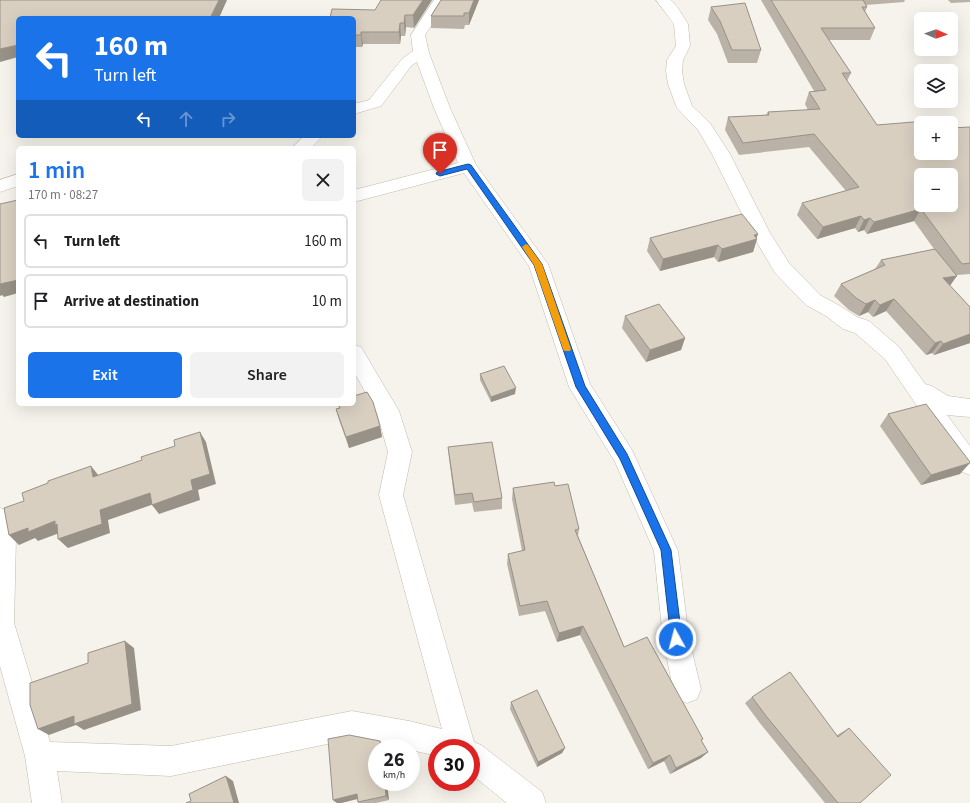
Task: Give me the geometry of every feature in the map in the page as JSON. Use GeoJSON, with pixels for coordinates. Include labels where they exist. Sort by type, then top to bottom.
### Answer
{"type":"FeatureCollection","features":[{"type":"Feature","properties":{"kind":"street"},"geometry":{"type":"LineString","coordinates":[[441,0],[418,35],[420,53],[442,108],[468,166],[538,264],[580,387],[624,457],[666,550],[676,639],[687,689]]}},
{"type":"Feature","properties":{"kind":"street"},"geometry":{"type":"LineString","coordinates":[[663,0],[673,11],[680,24],[683,46],[675,60],[674,71],[676,84],[685,108],[704,127],[721,154],[761,234],[782,268],[813,300],[850,322],[862,327],[892,353],[917,386],[970,465]]}},
{"type":"Feature","properties":{"kind":"street"},"geometry":{"type":"LineString","coordinates":[[356,108],[375,103],[407,62],[420,53]]}},
{"type":"Feature","properties":{"kind":"street"},"geometry":{"type":"LineString","coordinates":[[302,146],[312,138]]}},
{"type":"Feature","properties":{"kind":"street"},"geometry":{"type":"LineString","coordinates":[[356,195],[468,166]]}},
{"type":"Feature","properties":{"kind":"street"},"geometry":{"type":"LineString","coordinates":[[0,186],[16,181]]}},
{"type":"Feature","properties":{"kind":"street"},"geometry":{"type":"LineString","coordinates":[[356,356],[388,411],[400,452],[392,495],[462,739]]}},
{"type":"Feature","properties":{"kind":"street"},"geometry":{"type":"LineString","coordinates":[[917,386],[943,406],[970,408]]}},
{"type":"Feature","properties":{"kind":"street"},"geometry":{"type":"LineString","coordinates":[[0,519],[4,537],[1,623],[40,756],[47,803]]}},
{"type":"Feature","properties":{"kind":"street"},"geometry":{"type":"LineString","coordinates":[[40,756],[171,761],[352,725],[428,742]]}},
{"type":"Feature","properties":{"kind":"street"},"geometry":{"type":"LineString","coordinates":[[480,762],[531,803]]}},
{"type":"Feature","properties":{"kind":"building"},"geometry":{"type":"Polygon","coordinates":[[[0,0],[219,0],[211,16],[16,16],[16,45],[0,49],[0,0]]]}},
{"type":"Feature","properties":{"kind":"building"},"geometry":{"type":"Polygon","coordinates":[[[381,0],[423,0],[413,15],[405,15],[404,23],[400,23],[399,32],[361,32],[361,35],[356,35],[356,16],[330,16],[332,9],[375,10],[381,0]]]}},
{"type":"Feature","properties":{"kind":"building"},"geometry":{"type":"Polygon","coordinates":[[[441,0],[474,0],[469,13],[464,13],[464,16],[431,16],[441,0]]]}},
{"type":"Feature","properties":{"kind":"building"},"geometry":{"type":"Polygon","coordinates":[[[771,0],[863,0],[867,7],[862,7],[875,28],[821,28],[851,73],[842,73],[877,125],[914,122],[914,160],[958,160],[958,128],[970,127],[970,263],[962,264],[923,212],[958,212],[958,168],[914,168],[914,211],[874,222],[870,218],[864,220],[861,216],[823,227],[802,203],[859,187],[814,134],[743,143],[728,117],[769,115],[768,112],[820,109],[809,92],[826,90],[771,0]]]}},
{"type":"Feature","properties":{"kind":"building"},"geometry":{"type":"Polygon","coordinates":[[[745,3],[761,50],[732,50],[720,21],[711,7],[745,3]]]}},
{"type":"Feature","properties":{"kind":"building"},"geometry":{"type":"Polygon","coordinates":[[[16,200],[16,280],[0,284],[0,204],[16,200]]]}},
{"type":"Feature","properties":{"kind":"building"},"geometry":{"type":"Polygon","coordinates":[[[742,214],[758,234],[754,235],[757,239],[722,249],[718,245],[663,259],[650,238],[742,214]]]}},
{"type":"Feature","properties":{"kind":"building"},"geometry":{"type":"Polygon","coordinates":[[[935,249],[957,276],[943,278],[970,307],[970,334],[943,344],[941,341],[935,343],[894,299],[880,305],[875,300],[866,304],[856,298],[841,284],[885,265],[881,260],[935,249]]]}},
{"type":"Feature","properties":{"kind":"building"},"geometry":{"type":"Polygon","coordinates":[[[659,304],[685,338],[650,350],[625,316],[659,304]]]}},
{"type":"Feature","properties":{"kind":"building"},"geometry":{"type":"Polygon","coordinates":[[[504,366],[516,388],[491,397],[480,374],[504,366]]]}},
{"type":"Feature","properties":{"kind":"building"},"geometry":{"type":"Polygon","coordinates":[[[367,392],[373,402],[380,426],[346,437],[336,409],[340,408],[339,406],[356,406],[356,395],[367,392]]]}},
{"type":"Feature","properties":{"kind":"building"},"geometry":{"type":"Polygon","coordinates":[[[926,404],[970,463],[931,475],[888,414],[926,404]]]}},
{"type":"Feature","properties":{"kind":"building"},"geometry":{"type":"Polygon","coordinates":[[[200,432],[210,474],[191,480],[193,490],[152,505],[150,493],[100,510],[102,524],[58,539],[57,524],[55,525],[55,521],[28,532],[28,528],[9,535],[4,508],[24,501],[22,493],[48,483],[48,481],[91,466],[93,477],[142,460],[141,457],[175,446],[174,440],[200,432]]]}},
{"type":"Feature","properties":{"kind":"building"},"geometry":{"type":"Polygon","coordinates":[[[492,442],[502,498],[474,502],[472,493],[455,495],[448,447],[492,442]]]}},
{"type":"Feature","properties":{"kind":"building"},"geometry":{"type":"Polygon","coordinates":[[[554,482],[555,486],[568,484],[579,529],[575,530],[624,647],[647,637],[703,739],[701,740],[708,752],[676,768],[670,755],[653,763],[583,626],[559,633],[547,601],[520,606],[508,554],[525,550],[513,488],[554,482]]]}},
{"type":"Feature","properties":{"kind":"building"},"geometry":{"type":"Polygon","coordinates":[[[125,641],[132,704],[74,724],[74,716],[38,729],[30,705],[30,683],[88,663],[88,653],[125,641]]]}},
{"type":"Feature","properties":{"kind":"building"},"geometry":{"type":"Polygon","coordinates":[[[790,672],[838,737],[849,728],[891,775],[860,803],[838,803],[752,697],[790,672]]]}},
{"type":"Feature","properties":{"kind":"building"},"geometry":{"type":"Polygon","coordinates":[[[537,690],[565,748],[538,762],[511,702],[537,690]]]}},
{"type":"Feature","properties":{"kind":"building"},"geometry":{"type":"Polygon","coordinates":[[[349,735],[370,739],[368,739],[368,791],[386,791],[386,796],[358,802],[357,794],[333,800],[328,739],[349,735]]]}},
{"type":"Feature","properties":{"kind":"building"},"geometry":{"type":"Polygon","coordinates":[[[226,776],[234,803],[186,803],[191,801],[189,794],[226,776]]]}},
{"type":"Feature","properties":{"kind":"slow traffic"},"geometry":{"type":"LineString","coordinates":[[526,247],[538,264],[567,349]]}},
{"type":"Feature","properties":{"kind":"route"},"geometry":{"type":"LineString","coordinates":[[440,174],[468,166],[538,264],[580,387],[624,457],[666,550],[676,639]]}}]}
